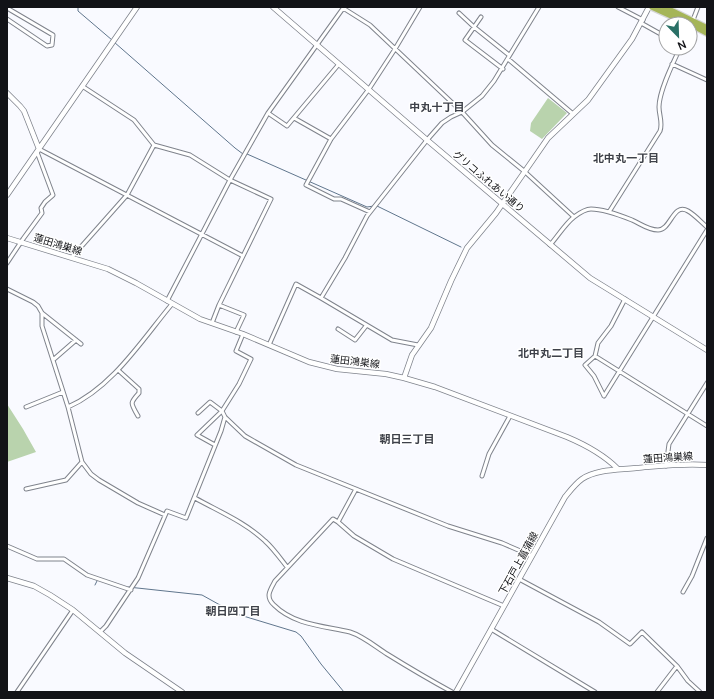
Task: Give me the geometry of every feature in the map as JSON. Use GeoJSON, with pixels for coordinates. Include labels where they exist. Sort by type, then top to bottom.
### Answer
{"type":"FeatureCollection","features":[{"type":"Feature","properties":{"kind":"highway"},"geometry":{"type":"LineString","coordinates":[[650,7],[672,16]]}},
{"type":"Feature","properties":{"kind":"highway"},"geometry":{"type":"LineString","coordinates":[[664,7],[678,16]]}},
{"type":"Feature","properties":{"kind":"highway"},"geometry":{"type":"LineString","coordinates":[[698,28],[707,33]]}},
{"type":"Feature","properties":{"kind":"street"},"geometry":{"type":"LineString","coordinates":[[7,195],[137,7]]}},
{"type":"Feature","properties":{"kind":"street","name":"グリコふれあい通り"},"geometry":{"type":"LineString","coordinates":[[273,7],[590,278],[707,350]]}},
{"type":"Feature","properties":{"kind":"street"},"geometry":{"type":"LineString","coordinates":[[167,301],[230,180],[268,113],[343,7],[370,25],[462,112],[492,145],[524,171],[574,217]]}},
{"type":"Feature","properties":{"kind":"street"},"geometry":{"type":"LineString","coordinates":[[370,212],[341,199],[334,199],[306,185],[331,139],[369,89],[420,7]]}},
{"type":"Feature","properties":{"kind":"street"},"geometry":{"type":"LineString","coordinates":[[321,298],[370,212],[442,123],[462,112],[482,96],[503,69],[539,7]]}},
{"type":"Feature","properties":{"kind":"street"},"geometry":{"type":"LineString","coordinates":[[618,7],[658,32]]}},
{"type":"Feature","properties":{"kind":"street"},"geometry":{"type":"LineString","coordinates":[[404,378],[412,355],[431,328],[467,248],[502,204],[548,138],[588,100],[632,39],[650,7]]}},
{"type":"Feature","properties":{"kind":"street"},"geometry":{"type":"LineString","coordinates":[[7,8],[53,35],[52,45],[47,46],[7,19]]}},
{"type":"Feature","properties":{"kind":"street"},"geometry":{"type":"LineString","coordinates":[[459,12],[573,114]]}},
{"type":"Feature","properties":{"kind":"street"},"geometry":{"type":"LineString","coordinates":[[481,17],[465,40],[503,69]]}},
{"type":"Feature","properties":{"kind":"street"},"geometry":{"type":"LineString","coordinates":[[609,212],[660,131],[662,126],[658,106],[676,56]]}},
{"type":"Feature","properties":{"kind":"street"},"geometry":{"type":"LineString","coordinates":[[268,113],[287,126],[339,63]]}},
{"type":"Feature","properties":{"kind":"street"},"geometry":{"type":"LineString","coordinates":[[672,64],[707,80]]}},
{"type":"Feature","properties":{"kind":"street"},"geometry":{"type":"LineString","coordinates":[[82,86],[134,120],[154,145],[190,155],[230,180],[271,199],[219,305],[212,323]]}},
{"type":"Feature","properties":{"kind":"street"},"geometry":{"type":"LineString","coordinates":[[7,93],[24,111],[53,195],[44,202],[41,208],[42,213],[22,239],[22,242],[7,263]]}},
{"type":"Feature","properties":{"kind":"street"},"geometry":{"type":"LineString","coordinates":[[294,118],[331,139]]}},
{"type":"Feature","properties":{"kind":"street"},"geometry":{"type":"LineString","coordinates":[[72,257],[127,195],[154,145]]}},
{"type":"Feature","properties":{"kind":"street"},"geometry":{"type":"LineString","coordinates":[[38,150],[243,256]]}},
{"type":"Feature","properties":{"kind":"street"},"geometry":{"type":"LineString","coordinates":[[550,245],[574,217],[586,210],[592,209],[609,212],[631,220],[648,229],[658,230],[665,228],[674,214],[679,210],[684,210],[688,211],[707,228],[604,396],[594,376],[585,365],[595,356],[598,343],[611,326],[625,299]]}},
{"type":"Feature","properties":{"kind":"street","name":"蓮田鴻巣線"},"geometry":{"type":"LineString","coordinates":[[7,238],[92,263],[121,275],[200,319],[243,334],[309,362],[337,370],[386,374],[435,387],[586,445],[611,462],[618,469],[693,464],[707,465]]}},
{"type":"Feature","properties":{"kind":"street"},"geometry":{"type":"LineString","coordinates":[[269,345],[296,284],[392,340],[418,345]]}},
{"type":"Feature","properties":{"kind":"street"},"geometry":{"type":"LineString","coordinates":[[7,289],[34,302],[42,313],[80,344]]}},
{"type":"Feature","properties":{"kind":"street"},"geometry":{"type":"LineString","coordinates":[[68,407],[86,398],[118,370],[172,304]]}},
{"type":"Feature","properties":{"kind":"street"},"geometry":{"type":"LineString","coordinates":[[219,305],[244,315],[236,332]]}},
{"type":"Feature","properties":{"kind":"street"},"geometry":{"type":"LineString","coordinates":[[42,313],[42,326],[68,407],[82,462],[91,474],[99,480],[138,503],[166,514]]}},
{"type":"Feature","properties":{"kind":"street"},"geometry":{"type":"LineString","coordinates":[[338,329],[356,340],[366,326]]}},
{"type":"Feature","properties":{"kind":"street"},"geometry":{"type":"LineString","coordinates":[[215,445],[197,435],[222,411],[239,384],[251,359],[236,351],[243,334]]}},
{"type":"Feature","properties":{"kind":"street"},"geometry":{"type":"LineString","coordinates":[[53,360],[76,340]]}},
{"type":"Feature","properties":{"kind":"street"},"geometry":{"type":"LineString","coordinates":[[595,356],[707,426]]}},
{"type":"Feature","properties":{"kind":"street"},"geometry":{"type":"LineString","coordinates":[[118,370],[139,389],[140,393],[131,402],[138,416]]}},
{"type":"Feature","properties":{"kind":"street"},"geometry":{"type":"LineString","coordinates":[[666,466],[669,444],[707,383]]}},
{"type":"Feature","properties":{"kind":"street"},"geometry":{"type":"LineString","coordinates":[[26,407],[63,392]]}},
{"type":"Feature","properties":{"kind":"street"},"geometry":{"type":"LineString","coordinates":[[198,413],[210,402],[222,411],[225,417],[245,436],[296,465],[448,526],[502,543],[532,556]]}},
{"type":"Feature","properties":{"kind":"street"},"geometry":{"type":"LineString","coordinates":[[482,476],[489,454],[510,416]]}},
{"type":"Feature","properties":{"kind":"street"},"geometry":{"type":"LineString","coordinates":[[100,632],[106,626],[138,578],[167,511],[186,518],[221,431],[225,417]]}},
{"type":"Feature","properties":{"kind":"street"},"geometry":{"type":"LineString","coordinates":[[26,489],[66,480],[82,462]]}},
{"type":"Feature","properties":{"kind":"street","name":"下石戸上菖蒲線"},"geometry":{"type":"LineString","coordinates":[[456,692],[565,497],[582,479],[618,469]]}},
{"type":"Feature","properties":{"kind":"street"},"geometry":{"type":"LineString","coordinates":[[338,522],[356,489]]}},
{"type":"Feature","properties":{"kind":"street"},"geometry":{"type":"LineString","coordinates":[[195,498],[232,518],[265,540],[287,567]]}},
{"type":"Feature","properties":{"kind":"street"},"geometry":{"type":"LineString","coordinates":[[452,692],[352,633],[312,625],[282,613],[272,604],[269,598],[275,581],[333,519],[354,536],[393,559],[504,606]]}},
{"type":"Feature","properties":{"kind":"street"},"geometry":{"type":"LineString","coordinates":[[682,592],[692,576],[707,538]]}},
{"type":"Feature","properties":{"kind":"street"},"geometry":{"type":"LineString","coordinates":[[7,546],[37,559],[64,559],[87,575],[131,590]]}},
{"type":"Feature","properties":{"kind":"street"},"geometry":{"type":"LineString","coordinates":[[7,578],[34,586],[50,595],[73,610],[126,653],[182,692]]}},
{"type":"Feature","properties":{"kind":"street"},"geometry":{"type":"LineString","coordinates":[[519,579],[599,622],[630,644],[642,632],[677,666],[688,681],[700,692]]}},
{"type":"Feature","properties":{"kind":"street"},"geometry":{"type":"LineString","coordinates":[[18,692],[73,610]]}},
{"type":"Feature","properties":{"kind":"street"},"geometry":{"type":"LineString","coordinates":[[491,629],[595,692]]}},
{"type":"Feature","properties":{"kind":"street"},"geometry":{"type":"LineString","coordinates":[[657,692],[677,666]]}},
{"type":"Feature","properties":{"kind":"green space"},"geometry":{"type":"Polygon","coordinates":[[[548,98],[567,113],[542,139],[530,131],[531,123],[548,98]]]}},
{"type":"Feature","properties":{"kind":"green space"},"geometry":{"type":"Polygon","coordinates":[[[7,404],[36,452],[7,462],[7,404]]]}},
{"type":"Feature","properties":{"kind":"waterway"},"geometry":{"type":"LineString","coordinates":[[78,7],[78,11],[112,40]]}},
{"type":"Feature","properties":{"kind":"waterway"},"geometry":{"type":"LineString","coordinates":[[114,42],[243,154]]}},
{"type":"Feature","properties":{"kind":"waterway"},"geometry":{"type":"LineString","coordinates":[[247,154],[367,207],[374,206]]}},
{"type":"Feature","properties":{"kind":"waterway"},"geometry":{"type":"LineString","coordinates":[[377,206],[461,247]]}},
{"type":"Feature","properties":{"kind":"waterway"},"geometry":{"type":"LineString","coordinates":[[95,585],[98,579]]}},
{"type":"Feature","properties":{"kind":"waterway"},"geometry":{"type":"LineString","coordinates":[[128,587],[202,595],[240,615],[296,632],[301,636],[344,692]]}},
{"type":"Feature","properties":{"kind":"district","name":"中丸十丁目"},"geometry":{"type":"Point","coordinates":[437,107]}},
{"type":"Feature","properties":{"kind":"district","name":"北中丸一丁目"},"geometry":{"type":"Point","coordinates":[626,158]}},
{"type":"Feature","properties":{"kind":"district","name":"北中丸二丁目"},"geometry":{"type":"Point","coordinates":[551,353]}},
{"type":"Feature","properties":{"kind":"district","name":"朝日三丁目"},"geometry":{"type":"Point","coordinates":[407,439]}},
{"type":"Feature","properties":{"kind":"district","name":"朝日四丁目"},"geometry":{"type":"Point","coordinates":[233,611]}}]}
